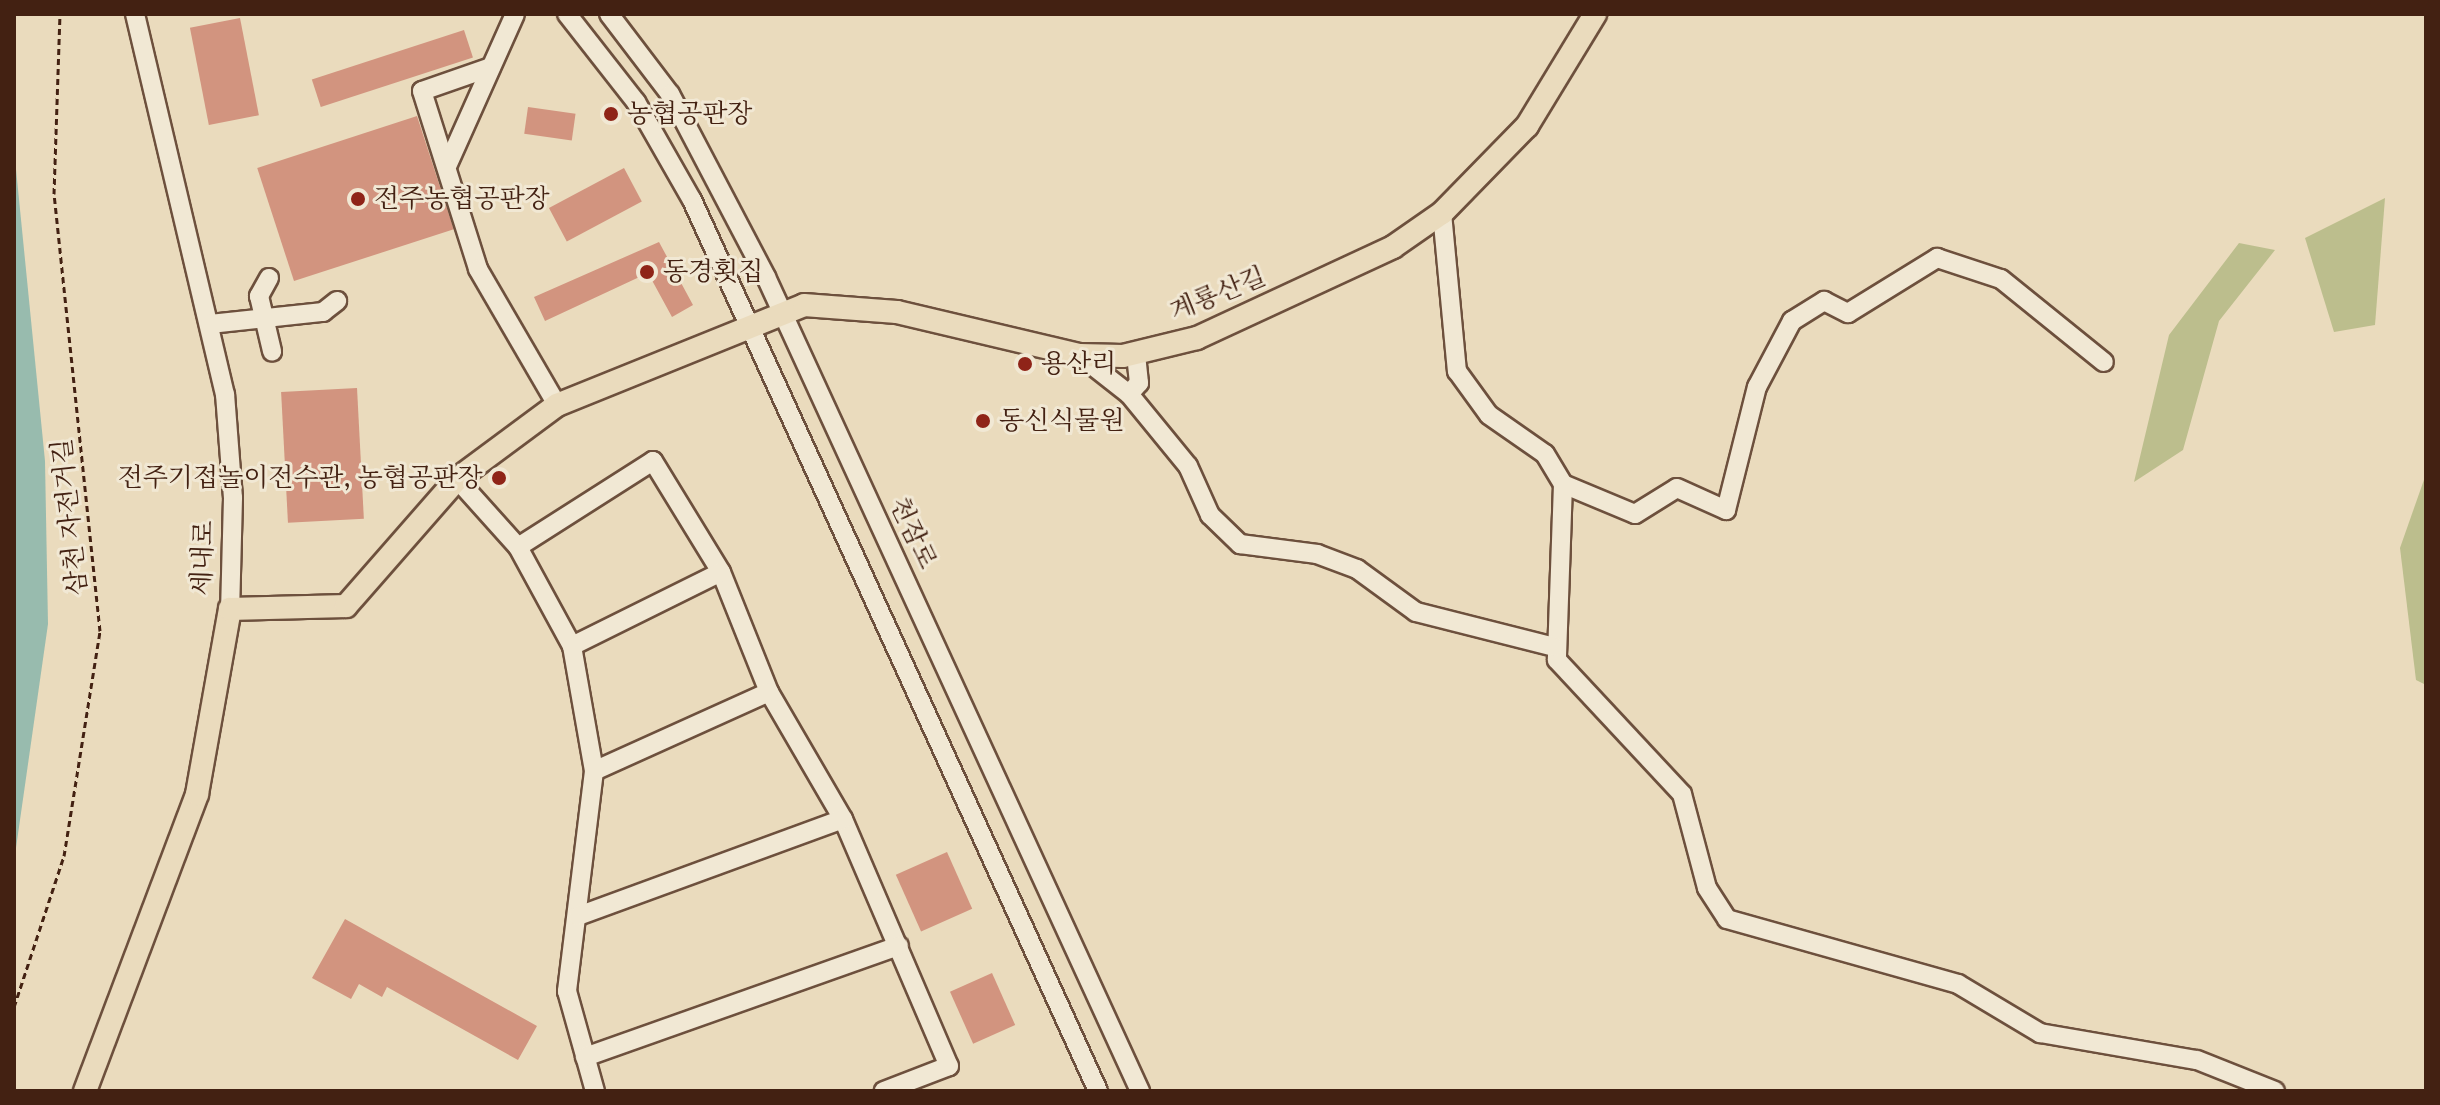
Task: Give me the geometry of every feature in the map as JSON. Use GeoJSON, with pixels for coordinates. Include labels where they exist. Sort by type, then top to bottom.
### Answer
{"type":"FeatureCollection","features":[{"type":"Feature","properties":{"kind":"main road","name":"계룡산길"},"geometry":{"type":"LineString","coordinates":[[751,324],[835,303],[1079,355],[1136,353],[1197,338],[1393,247],[1442,213],[1527,126],[1595,14]]}},
{"type":"Feature","properties":{"kind":"main road"},"geometry":{"type":"LineString","coordinates":[[230,609],[346,606],[457,479],[557,405],[751,324]]}},
{"type":"Feature","properties":{"kind":"main road","name":"세내로"},"geometry":{"type":"LineString","coordinates":[[85,1091],[197,794],[230,609]]}},
{"type":"Feature","properties":{"kind":"street","name":"세내로"},"geometry":{"type":"LineString","coordinates":[[135,14],[210,324],[233,498],[230,609]]}},
{"type":"Feature","properties":{"kind":"street"},"geometry":{"type":"LineString","coordinates":[[448,164],[515,14]]}},
{"type":"Feature","properties":{"kind":"street"},"geometry":{"type":"LineString","coordinates":[[567,14],[636,102],[751,324],[1098,1091]]}},
{"type":"Feature","properties":{"kind":"street","name":"천잠로"},"geometry":{"type":"LineString","coordinates":[[609,14],[670,94],[779,315],[1140,1091]]}},
{"type":"Feature","properties":{"kind":"street"},"geometry":{"type":"LineString","coordinates":[[491,67],[422,91],[448,164],[478,269],[557,405]]}},
{"type":"Feature","properties":{"kind":"street"},"geometry":{"type":"LineString","coordinates":[[1442,213],[1457,371],[1489,415],[1545,454],[1563,484],[1554,647],[1557,660],[1682,794],[1707,888],[1727,919],[1958,984],[2040,1033],[2197,1060],[2239,1084],[2275,1091]]}},
{"type":"Feature","properties":{"kind":"street"},"geometry":{"type":"LineString","coordinates":[[1563,484],[1635,514],[1677,488],[1726,510],[1757,387],[1792,321],[1824,301],[1848,313],[1937,258],[2001,279],[2104,362]]}},
{"type":"Feature","properties":{"kind":"street"},"geometry":{"type":"LineString","coordinates":[[269,278],[259,296],[272,351]]}},
{"type":"Feature","properties":{"kind":"street"},"geometry":{"type":"LineString","coordinates":[[210,324],[323,312],[337,301]]}},
{"type":"Feature","properties":{"kind":"street"},"geometry":{"type":"LineString","coordinates":[[1129,394],[1139,383],[1136,353]]}},
{"type":"Feature","properties":{"kind":"street"},"geometry":{"type":"LineString","coordinates":[[1079,355],[1129,394],[1188,466],[1210,515],[1240,544],[1317,554],[1357,569],[1416,612],[1554,647]]}},
{"type":"Feature","properties":{"kind":"street"},"geometry":{"type":"LineString","coordinates":[[518,547],[653,461],[721,572],[769,692],[843,819],[949,1066],[884,1091]]}},
{"type":"Feature","properties":{"kind":"street"},"geometry":{"type":"LineString","coordinates":[[457,479],[518,547],[572,646],[594,771],[567,991],[595,1091]]}},
{"type":"Feature","properties":{"kind":"street"},"geometry":{"type":"LineString","coordinates":[[572,646],[721,572]]}},
{"type":"Feature","properties":{"kind":"street"},"geometry":{"type":"LineString","coordinates":[[594,771],[769,692]]}},
{"type":"Feature","properties":{"kind":"street"},"geometry":{"type":"LineString","coordinates":[[578,916],[843,819]]}},
{"type":"Feature","properties":{"kind":"street"},"geometry":{"type":"LineString","coordinates":[[585,1057],[899,946]]}},
{"type":"Feature","properties":{"kind":"path","name":"삼천 자전거길"},"geometry":{"type":"LineString","coordinates":[[14,1007],[64,856],[100,631],[54,194],[60,14]]}},
{"type":"Feature","properties":{"kind":"green space"},"geometry":{"type":"Polygon","coordinates":[[[2385,198],[2375,325],[2334,332],[2305,238],[2385,198]]]}},
{"type":"Feature","properties":{"kind":"green space"},"geometry":{"type":"Polygon","coordinates":[[[2239,243],[2275,250],[2219,321],[2183,450],[2134,482],[2169,335],[2239,243]]]}},
{"type":"Feature","properties":{"kind":"green space"},"geometry":{"type":"Polygon","coordinates":[[[2426,474],[2426,685],[2416,680],[2400,548],[2426,474]]]}},
{"type":"Feature","properties":{"kind":"shaded area"},"geometry":{"type":"Polygon","coordinates":[[[14,149],[45,461],[48,624],[14,862],[14,149]]]}},
{"type":"Feature","properties":{"kind":"building"},"geometry":{"type":"Polygon","coordinates":[[[240,18],[259,115],[209,125],[190,28],[240,18]]]}},
{"type":"Feature","properties":{"kind":"building"},"geometry":{"type":"Polygon","coordinates":[[[464,30],[473,58],[321,107],[312,79],[464,30]]]}},
{"type":"Feature","properties":{"kind":"building"},"geometry":{"type":"Polygon","coordinates":[[[528,107],[576,114],[572,140],[524,134],[528,107]]]}},
{"type":"Feature","properties":{"kind":"building","name":"전주농협공판장"},"geometry":{"type":"Polygon","coordinates":[[[417,116],[454,229],[294,281],[257,168],[417,116]]]}},
{"type":"Feature","properties":{"kind":"building"},"geometry":{"type":"Polygon","coordinates":[[[624,168],[642,202],[567,241],[549,208],[624,168]]]}},
{"type":"Feature","properties":{"kind":"building"},"geometry":{"type":"Polygon","coordinates":[[[659,242],[693,305],[672,317],[648,273],[545,321],[534,297],[659,242]]]}},
{"type":"Feature","properties":{"kind":"building"},"geometry":{"type":"Polygon","coordinates":[[[357,388],[364,519],[288,523],[281,392],[357,388]]]}},
{"type":"Feature","properties":{"kind":"building"},"geometry":{"type":"Polygon","coordinates":[[[947,852],[972,909],[921,931],[896,875],[947,852]]]}},
{"type":"Feature","properties":{"kind":"building"},"geometry":{"type":"Polygon","coordinates":[[[345,919],[537,1026],[518,1060],[387,987],[382,997],[359,984],[351,999],[312,978],[345,919]]]}},
{"type":"Feature","properties":{"kind":"building"},"geometry":{"type":"Polygon","coordinates":[[[992,973],[1015,1025],[973,1044],[950,992],[992,973]]]}},
{"type":"Feature","properties":{"kind":"place","name":"농협공판장"},"geometry":{"type":"Point","coordinates":[611,114]}},
{"type":"Feature","properties":{"kind":"place","name":"전주농협공판장"},"geometry":{"type":"Point","coordinates":[358,199]}},
{"type":"Feature","properties":{"kind":"place","name":"동경횟집"},"geometry":{"type":"Point","coordinates":[647,272]}},
{"type":"Feature","properties":{"kind":"place","name":"용산리"},"geometry":{"type":"Point","coordinates":[1025,364]}},
{"type":"Feature","properties":{"kind":"place","name":"동신식물원"},"geometry":{"type":"Point","coordinates":[983,421]}},
{"type":"Feature","properties":{"kind":"place","name":"전주기접놀이전수관, 농협공판장"},"geometry":{"type":"Point","coordinates":[499,478]}}]}
